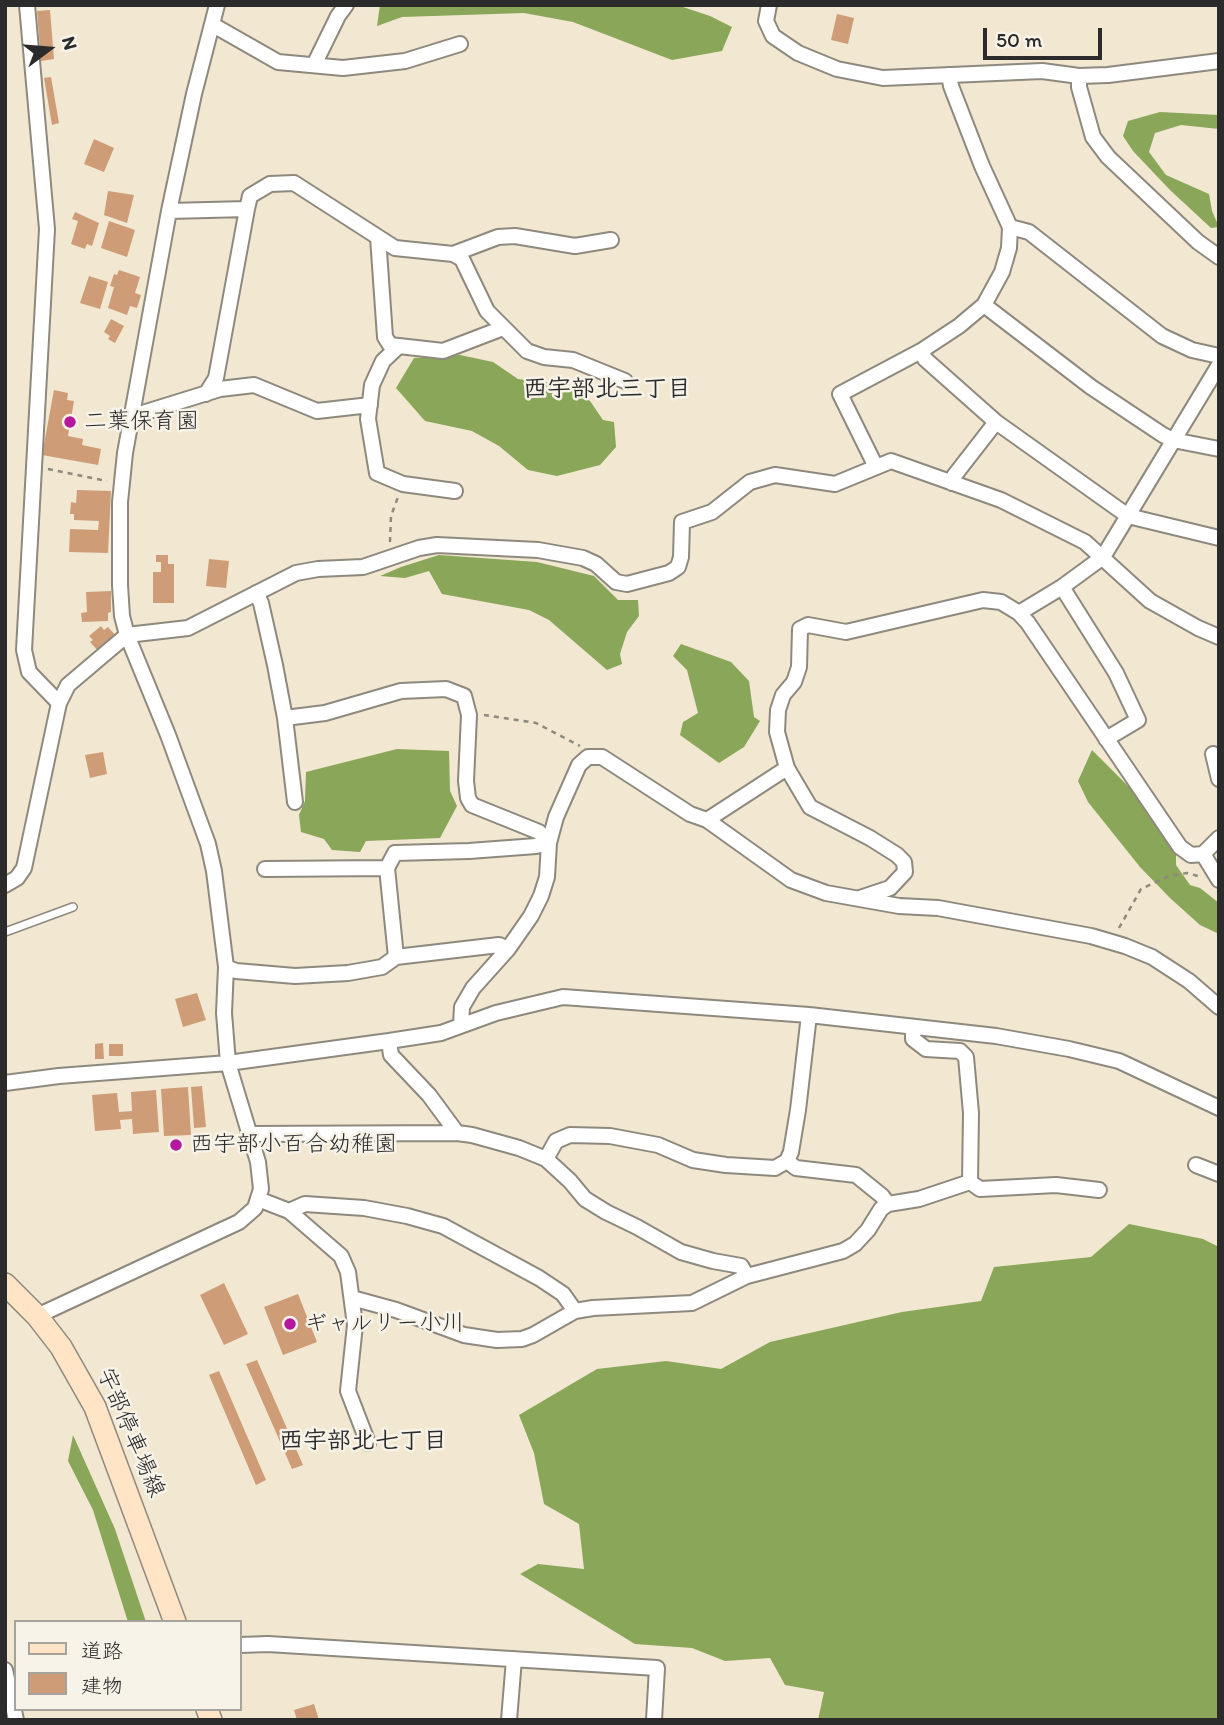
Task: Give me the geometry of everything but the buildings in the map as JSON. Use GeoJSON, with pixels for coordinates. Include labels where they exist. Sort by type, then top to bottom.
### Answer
{"type":"FeatureCollection","features":[{"type":"Feature","properties":{"kind":"main road","name":"宇部停車場線"},"geometry":{"type":"LineString","coordinates":[[5,1284],[37,1316],[79,1375],[95,1407],[174,1620]]}},
{"type":"Feature","properties":{"kind":"street"},"geometry":{"type":"LineString","coordinates":[[27,5],[47,229],[24,650],[29,672],[59,703]]}},
{"type":"Feature","properties":{"kind":"street"},"geometry":{"type":"LineString","coordinates":[[37,1316],[239,1222],[249,1215],[258,1199],[262,1180],[228,1063],[224,1013],[226,967],[208,844],[173,746],[127,635],[122,616],[120,585],[120,502],[133,416],[169,211],[194,94],[217,5]]}},
{"type":"Feature","properties":{"kind":"street"},"geometry":{"type":"LineString","coordinates":[[314,65],[346,5]]}},
{"type":"Feature","properties":{"kind":"street"},"geometry":{"type":"LineString","coordinates":[[769,5],[766,20],[773,36],[798,53],[837,69],[883,78],[1042,71],[1079,76],[1108,75],[1219,61]]}},
{"type":"Feature","properties":{"kind":"street"},"geometry":{"type":"LineString","coordinates":[[213,25],[278,62],[343,68],[405,61],[460,44]]}},
{"type":"Feature","properties":{"kind":"street"},"geometry":{"type":"LineString","coordinates":[[876,467],[840,394],[921,351],[959,326],[984,305],[1002,272],[1009,248],[1010,227],[982,166],[949,75]]}},
{"type":"Feature","properties":{"kind":"street"},"geometry":{"type":"LineString","coordinates":[[1079,76],[1079,87],[1093,137],[1108,156],[1198,242],[1219,257]]}},
{"type":"Feature","properties":{"kind":"street"},"geometry":{"type":"LineString","coordinates":[[205,395],[216,378],[250,196],[270,184],[294,183],[396,248],[453,254],[498,237],[515,236],[575,246],[611,240]]}},
{"type":"Feature","properties":{"kind":"street"},"geometry":{"type":"LineString","coordinates":[[169,211],[247,209]]}},
{"type":"Feature","properties":{"kind":"street"},"geometry":{"type":"LineString","coordinates":[[1010,227],[1029,232],[1162,336],[1192,350],[1219,356]]}},
{"type":"Feature","properties":{"kind":"street"},"geometry":{"type":"LineString","coordinates":[[378,237],[385,337],[390,345],[443,351],[503,328]]}},
{"type":"Feature","properties":{"kind":"street"},"geometry":{"type":"LineString","coordinates":[[453,254],[462,260],[488,311],[527,351],[544,358],[573,360],[625,381]]}},
{"type":"Feature","properties":{"kind":"street"},"geometry":{"type":"LineString","coordinates":[[984,305],[1091,387],[1173,440],[1219,449]]}},
{"type":"Feature","properties":{"kind":"street"},"geometry":{"type":"LineString","coordinates":[[400,346],[383,361],[372,385],[368,419],[377,473],[403,485],[455,491]]}},
{"type":"Feature","properties":{"kind":"street"},"geometry":{"type":"LineString","coordinates":[[921,351],[925,359],[996,422],[1128,516],[1219,538]]}},
{"type":"Feature","properties":{"kind":"street"},"geometry":{"type":"LineString","coordinates":[[1018,612],[1062,587],[1103,556],[1219,365]]}},
{"type":"Feature","properties":{"kind":"street"},"geometry":{"type":"LineString","coordinates":[[133,416],[220,389],[254,385],[317,411],[370,405]]}},
{"type":"Feature","properties":{"kind":"street"},"geometry":{"type":"LineString","coordinates":[[952,483],[954,476],[996,422]]}},
{"type":"Feature","properties":{"kind":"street"},"geometry":{"type":"LineString","coordinates":[[5,885],[17,878],[24,868],[59,703],[68,685],[127,635],[188,628],[296,573],[363,566],[437,545],[538,550],[583,558],[596,564],[616,582],[626,584],[669,573],[678,567],[681,558],[682,522],[712,512],[750,482],[775,475],[835,484],[891,461],[1001,500],[1085,542],[1150,601],[1219,637]]}},
{"type":"Feature","properties":{"kind":"street"},"geometry":{"type":"LineString","coordinates":[[1062,587],[1116,673],[1138,720],[1106,739]]}},
{"type":"Feature","properties":{"kind":"street"},"geometry":{"type":"LineString","coordinates":[[256,593],[261,603],[285,718],[295,802]]}},
{"type":"Feature","properties":{"kind":"street"},"geometry":{"type":"LineString","coordinates":[[859,899],[890,888],[905,872],[904,862],[870,838],[810,807],[788,768],[777,732],[778,710],[782,695],[793,682],[799,667],[800,629],[808,625],[846,632],[983,600],[1001,602],[1018,612],[1028,623],[1180,846],[1191,855],[1203,855],[1219,838]]}},
{"type":"Feature","properties":{"kind":"street"},"geometry":{"type":"LineString","coordinates":[[285,718],[325,713],[401,691],[446,689],[464,696],[469,715],[467,781],[471,805],[540,832],[549,843]]}},
{"type":"Feature","properties":{"kind":"street"},"geometry":{"type":"LineString","coordinates":[[1213,754],[1219,779]]}},
{"type":"Feature","properties":{"kind":"street"},"geometry":{"type":"LineString","coordinates":[[461,1024],[462,1007],[473,988],[508,949],[541,896],[547,877],[549,843],[560,806],[579,765],[588,757],[602,758],[690,814],[707,820],[791,880],[827,893],[859,899],[899,906],[937,908],[1091,936],[1152,957],[1189,981],[1219,1007]]}},
{"type":"Feature","properties":{"kind":"street"},"geometry":{"type":"LineString","coordinates":[[707,820],[788,768]]}},
{"type":"Feature","properties":{"kind":"street"},"geometry":{"type":"LineString","coordinates":[[396,957],[387,868],[395,853],[496,849],[549,843]]}},
{"type":"Feature","properties":{"kind":"street"},"geometry":{"type":"LineString","coordinates":[[1203,855],[1212,880]]}},
{"type":"Feature","properties":{"kind":"street"},"geometry":{"type":"LineString","coordinates":[[265,869],[387,868]]}},
{"type":"Feature","properties":{"kind":"street"},"geometry":{"type":"LineString","coordinates":[[226,967],[236,971],[295,976],[348,973],[382,967],[396,957],[499,945],[508,949]]}},
{"type":"Feature","properties":{"kind":"street"},"geometry":{"type":"LineString","coordinates":[[5,1083],[59,1076],[228,1063],[441,1033],[518,1006],[563,997],[809,1015],[996,1036],[1119,1061],[1219,1108]]}},
{"type":"Feature","properties":{"kind":"street"},"geometry":{"type":"LineString","coordinates":[[546,1159],[556,1141],[570,1135],[622,1138],[658,1145],[693,1160],[775,1168],[787,1161],[791,1152],[799,1110],[809,1015]]}},
{"type":"Feature","properties":{"kind":"street"},"geometry":{"type":"LineString","coordinates":[[912,1027],[914,1039],[926,1049],[960,1051],[966,1058],[971,1113],[970,1182]]}},
{"type":"Feature","properties":{"kind":"street"},"geometry":{"type":"LineString","coordinates":[[389,1041],[391,1055],[429,1095],[457,1133]]}},
{"type":"Feature","properties":{"kind":"street"},"geometry":{"type":"LineString","coordinates":[[249,1134],[457,1133],[519,1148],[546,1159],[585,1199],[606,1212],[681,1252],[741,1266],[747,1276]]}},
{"type":"Feature","properties":{"kind":"street"},"geometry":{"type":"LineString","coordinates":[[787,1161],[796,1168],[856,1175],[888,1204]]}},
{"type":"Feature","properties":{"kind":"street"},"geometry":{"type":"LineString","coordinates":[[1196,1166],[1219,1174]]}},
{"type":"Feature","properties":{"kind":"street"},"geometry":{"type":"LineString","coordinates":[[970,1182],[979,1189],[1056,1185],[1099,1190]]}},
{"type":"Feature","properties":{"kind":"street"},"geometry":{"type":"LineString","coordinates":[[352,1298],[396,1310],[464,1335],[497,1340],[522,1339],[575,1311],[692,1303],[747,1276],[843,1251],[855,1244],[881,1209],[888,1204],[919,1199],[970,1182]]}},
{"type":"Feature","properties":{"kind":"street"},"geometry":{"type":"LineString","coordinates":[[258,1199],[289,1210],[341,1256],[348,1272],[355,1325],[348,1391],[368,1443]]}},
{"type":"Feature","properties":{"kind":"street"},"geometry":{"type":"LineString","coordinates":[[289,1210],[305,1204],[364,1208],[443,1226],[539,1278],[563,1294],[575,1311]]}},
{"type":"Feature","properties":{"kind":"street"},"geometry":{"type":"LineString","coordinates":[[242,1645],[268,1644],[657,1668],[654,1720]]}},
{"type":"Feature","properties":{"kind":"street"},"geometry":{"type":"LineString","coordinates":[[509,1720],[514,1659]]}},
{"type":"Feature","properties":{"kind":"street"},"geometry":{"type":"LineString","coordinates":[[5,1670],[11,1714]]}},
{"type":"Feature","properties":{"kind":"lane"},"geometry":{"type":"LineString","coordinates":[[5,932],[73,907]]}},
{"type":"Feature","properties":{"kind":"path"},"geometry":{"type":"LineString","coordinates":[[34,467],[122,484]]}},
{"type":"Feature","properties":{"kind":"path"},"geometry":{"type":"LineString","coordinates":[[394,556],[390,541],[391,516],[403,485]]}},
{"type":"Feature","properties":{"kind":"path"},"geometry":{"type":"LineString","coordinates":[[469,715],[536,723],[581,746],[588,757]]}},
{"type":"Feature","properties":{"kind":"path"},"geometry":{"type":"LineString","coordinates":[[1114,943],[1116,934],[1141,889],[1169,876],[1187,873],[1212,880]]}},
{"type":"Feature","properties":{"kind":"green space"},"geometry":{"type":"Polygon","coordinates":[[[380,5],[677,5],[732,27],[722,51],[672,60],[573,22],[524,13],[402,17],[377,26],[380,5]]]}},
{"type":"Feature","properties":{"kind":"green space"},"geometry":{"type":"Polygon","coordinates":[[[1160,112],[1219,115],[1219,129],[1181,125],[1155,133],[1149,152],[1166,175],[1209,194],[1219,227],[1211,228],[1170,190],[1133,151],[1123,136],[1128,121],[1160,112]]]}},
{"type":"Feature","properties":{"kind":"green space"},"geometry":{"type":"Polygon","coordinates":[[[460,355],[493,362],[518,379],[561,384],[590,401],[603,420],[614,422],[616,447],[600,465],[557,476],[528,470],[499,446],[472,431],[425,421],[396,388],[414,358],[460,355]]]}},
{"type":"Feature","properties":{"kind":"green space"},"geometry":{"type":"Polygon","coordinates":[[[439,555],[537,562],[594,576],[618,600],[638,600],[639,616],[627,632],[620,654],[622,664],[607,670],[549,620],[529,610],[442,594],[429,571],[405,578],[380,576],[439,555]]]}},
{"type":"Feature","properties":{"kind":"green space"},"geometry":{"type":"Polygon","coordinates":[[[681,644],[731,662],[749,681],[754,717],[760,721],[744,747],[719,763],[680,735],[683,722],[698,713],[687,670],[673,656],[681,644]]]}},
{"type":"Feature","properties":{"kind":"green space"},"geometry":{"type":"Polygon","coordinates":[[[397,749],[449,751],[450,791],[457,806],[440,838],[366,841],[360,852],[332,850],[324,839],[301,832],[299,815],[305,801],[306,772],[397,749]]]}},
{"type":"Feature","properties":{"kind":"green space"},"geometry":{"type":"Polygon","coordinates":[[[1092,750],[1130,788],[1176,852],[1176,865],[1190,885],[1200,888],[1219,903],[1219,934],[1200,925],[1170,898],[1140,867],[1088,802],[1078,781],[1092,750]]]}},
{"type":"Feature","properties":{"kind":"green space"},"geometry":{"type":"Polygon","coordinates":[[[1129,1224],[1203,1239],[1219,1247],[1219,1720],[818,1720],[824,1692],[785,1685],[770,1658],[725,1661],[692,1648],[635,1644],[520,1574],[538,1564],[584,1569],[579,1524],[544,1504],[534,1453],[519,1415],[597,1369],[666,1361],[721,1369],[770,1342],[902,1312],[981,1301],[994,1267],[1091,1257],[1129,1224]]]}},
{"type":"Feature","properties":{"kind":"green space"},"geometry":{"type":"Polygon","coordinates":[[[73,1435],[115,1529],[145,1620],[127,1620],[93,1510],[68,1461],[73,1435]]]}},
{"type":"Feature","properties":{"kind":"place","name":"二葉保育園"},"geometry":{"type":"Point","coordinates":[70,422]}},
{"type":"Feature","properties":{"kind":"place","name":"西宇部小百合幼稚園"},"geometry":{"type":"Point","coordinates":[176,1145]}},
{"type":"Feature","properties":{"kind":"place","name":"ギャルリー小川"},"geometry":{"type":"Point","coordinates":[290,1324]}},
{"type":"Feature","properties":{"kind":"district","name":"西宇部北三丁目"},"geometry":{"type":"Point","coordinates":[607,390]}},
{"type":"Feature","properties":{"kind":"district","name":"西宇部北七丁目"},"geometry":{"type":"Point","coordinates":[363,1442]}}]}
